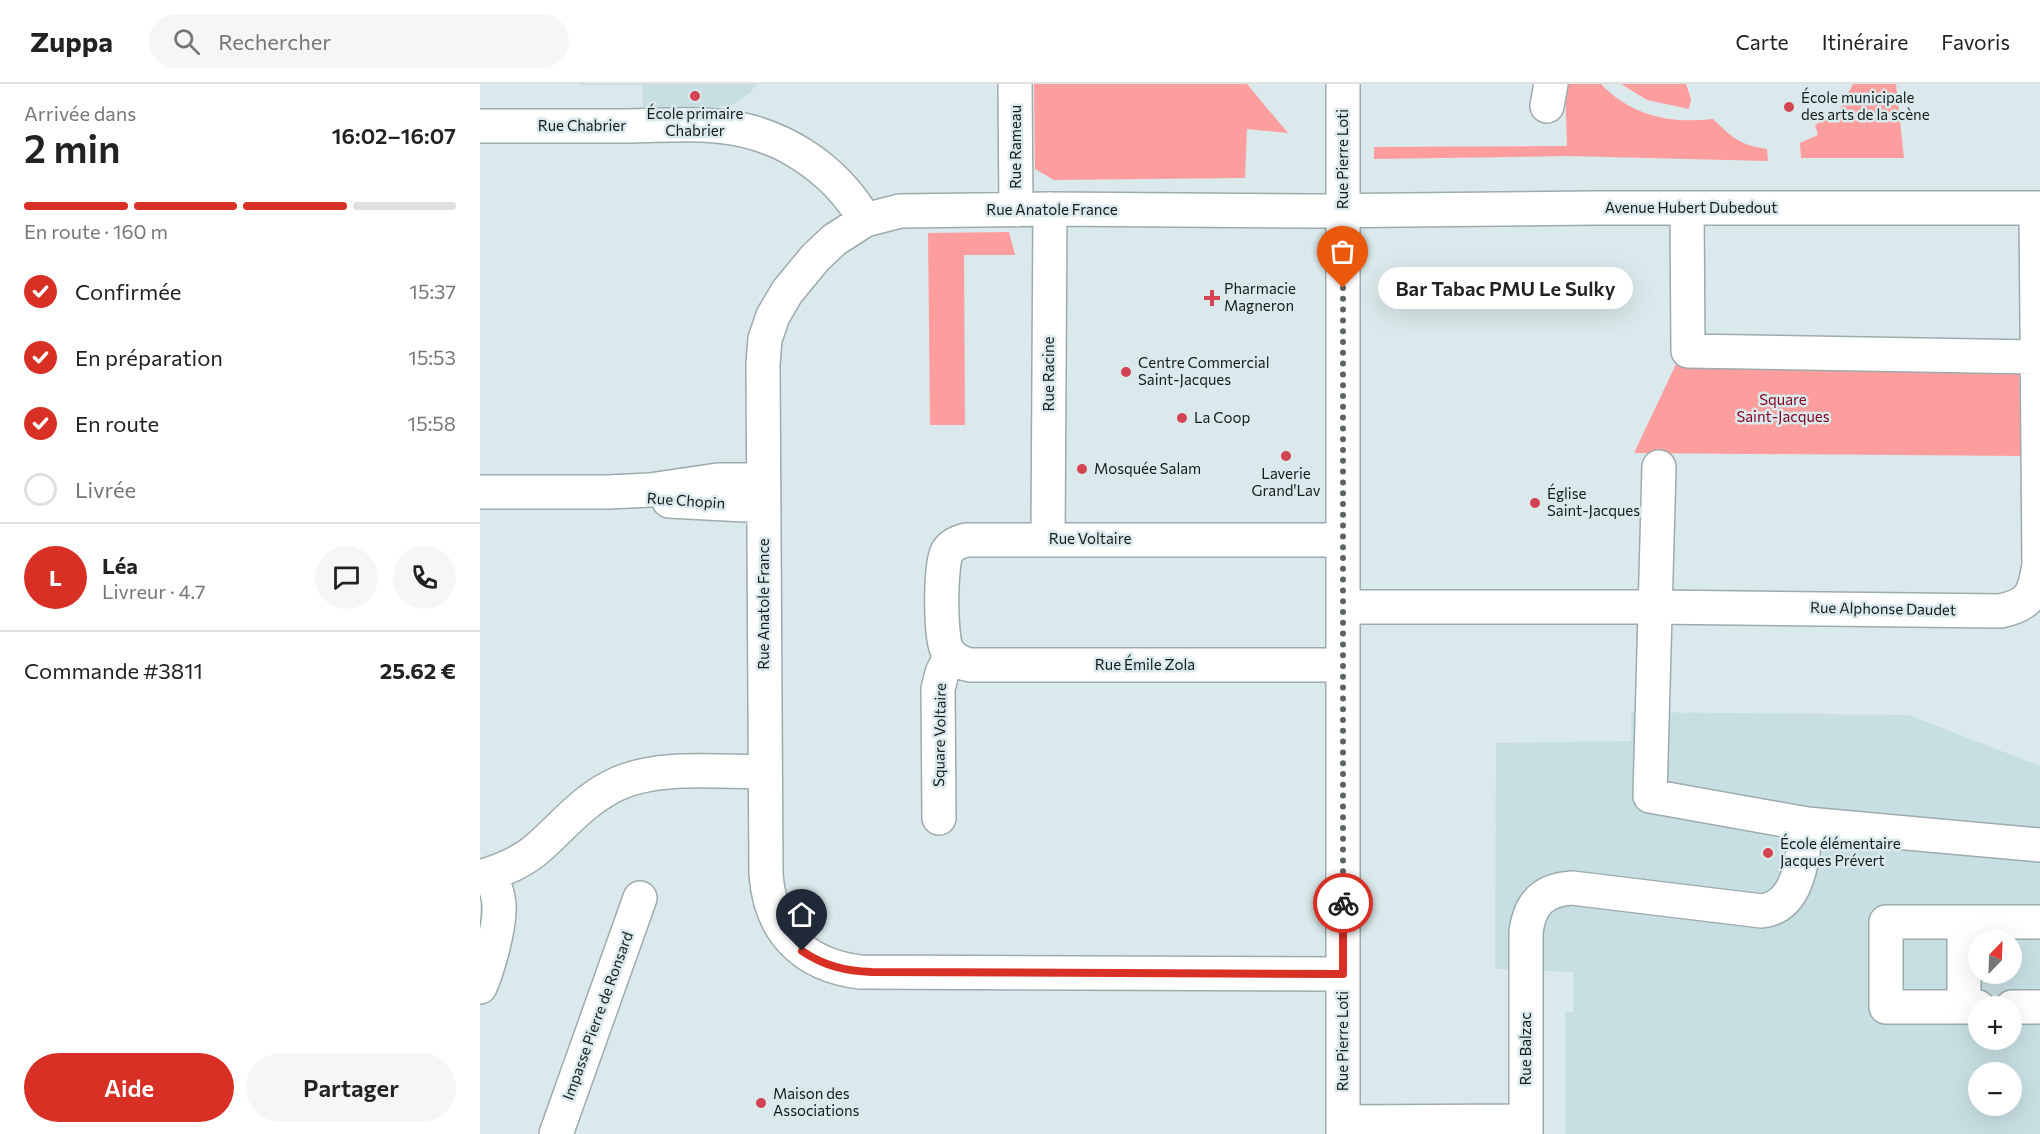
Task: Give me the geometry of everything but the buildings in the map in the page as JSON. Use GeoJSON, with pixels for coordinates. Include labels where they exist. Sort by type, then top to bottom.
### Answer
{"type":"FeatureCollection","features":[{"type":"Feature","properties":{"kind":"street","name":"Rue Rameau"},"geometry":{"type":"LineString","coordinates":[[1015,84],[1016,210]]}},
{"type":"Feature","properties":{"kind":"street","name":"Rue Pierre Loti"},"geometry":{"type":"LineString","coordinates":[[1343,84],[1343,1128]]}},
{"type":"Feature","properties":{"kind":"street","name":"Rue Chabrier"},"geometry":{"type":"LineString","coordinates":[[480,126],[705,125],[744,130],[784,145],[818,165],[840,185],[865,220]]}},
{"type":"Feature","properties":{"kind":"street"},"geometry":{"type":"LineString","coordinates":[[1688,208],[1688,351],[2038,357]]}},
{"type":"Feature","properties":{"kind":"street","name":"Avenue Hubert Dubedout"},"geometry":{"type":"LineString","coordinates":[[1343,210],[2038,208]]}},
{"type":"Feature","properties":{"kind":"street","name":"Rue Alphonse Daudet"},"geometry":{"type":"LineString","coordinates":[[1343,607],[2000,610],[2019,606],[2036,597],[2039,565],[2038,208]]}},
{"type":"Feature","properties":{"kind":"street","name":"Rue Racine"},"geometry":{"type":"LineString","coordinates":[[1048,538],[1050,209]]}},
{"type":"Feature","properties":{"kind":"street","name":"Rue Anatole France"},"geometry":{"type":"LineString","coordinates":[[1343,210],[900,211],[865,220],[834,240],[814,258],[787,292],[768,328],[762,377],[766,874],[770,899],[778,921],[793,942],[802,951],[823,964],[848,970],[872,972],[1343,974]]}},
{"type":"Feature","properties":{"kind":"street"},"geometry":{"type":"LineString","coordinates":[[1659,467],[1650,796],[1807,824],[2040,845]]}},
{"type":"Feature","properties":{"kind":"street","name":"Rue Chopin"},"geometry":{"type":"LineString","coordinates":[[480,492],[650,490],[718,480],[764,493]]}},
{"type":"Feature","properties":{"kind":"street","name":"Rue Voltaire"},"geometry":{"type":"LineString","coordinates":[[951,655],[945,647],[942,633],[942,568],[948,549],[966,540],[1048,538],[1343,540]]}},
{"type":"Feature","properties":{"kind":"street","name":"Rue Émile Zola"},"geometry":{"type":"LineString","coordinates":[[951,655],[959,662],[970,665],[1343,665]]}},
{"type":"Feature","properties":{"kind":"street","name":"Square Voltaire"},"geometry":{"type":"LineString","coordinates":[[939,818],[938,689],[942,673],[951,655]]}},
{"type":"Feature","properties":{"kind":"street"},"geometry":{"type":"LineString","coordinates":[[480,987],[500,911],[497,894],[485,875],[527,856],[581,806],[624,780],[674,772],[765,772]]}},
{"type":"Feature","properties":{"kind":"street","name":"Rue Balzac"},"geometry":{"type":"LineString","coordinates":[[1343,1128],[1526,1128],[1527,924],[1536,903],[1548,892],[1572,888],[1769,910],[1782,902],[1793,888],[1801,864],[1807,824]]}},
{"type":"Feature","properties":{"kind":"street","name":"Impasse Pierre de Ronsard"},"geometry":{"type":"LineString","coordinates":[[556,1134],[640,898]]}},
{"type":"Feature","properties":{"kind":"street"},"geometry":{"type":"LineString","coordinates":[[1968,1007],[1886,1007],[1886,922],[2040,922]]}},
{"type":"Feature","properties":{"kind":"street"},"geometry":{"type":"LineString","coordinates":[[1964,922],[1970,996]]}},
{"type":"Feature","properties":{"kind":"street"},"geometry":{"type":"LineString","coordinates":[[2022,1007],[2040,1007]]}},
{"type":"Feature","properties":{"kind":"shaded area","name":"École primaire Chabrier"},"geometry":{"type":"Polygon","coordinates":[[[580,84],[757,84],[750,93],[732,105],[643,107],[642,85],[580,84]]]}},
{"type":"Feature","properties":{"kind":"shaded area","name":"École élémentaire Jacques Prévert"},"geometry":{"type":"Polygon","coordinates":[[[1631,712],[1909,715],[2040,766],[2040,1134],[1565,1134],[1565,1012],[1573,1012],[1573,972],[1495,969],[1496,743],[1631,741],[1631,712]]]}},
{"type":"Feature","properties":{"kind":"green space"},"geometry":{"type":"Polygon","coordinates":[[[1034,84],[1247,84],[1288,133],[1247,129],[1245,178],[1054,180],[1035,169],[1034,84]]]}},
{"type":"Feature","properties":{"kind":"green space"},"geometry":{"type":"Polygon","coordinates":[[[1565,84],[1601,84],[1625,104],[1667,119],[1713,119],[1737,139],[1749,145],[1767,149],[1768,161],[1567,156],[1374,159],[1374,147],[1567,146],[1565,84]]]}},
{"type":"Feature","properties":{"kind":"green space"},"geometry":{"type":"Polygon","coordinates":[[[1621,84],[1686,84],[1691,99],[1689,109],[1647,100],[1621,84]]]}},
{"type":"Feature","properties":{"kind":"green space"},"geometry":{"type":"Polygon","coordinates":[[[1853,84],[1896,84],[1904,158],[1801,158],[1800,143],[1818,135],[1815,125],[1840,109],[1853,84]]]}},
{"type":"Feature","properties":{"kind":"green space"},"geometry":{"type":"Polygon","coordinates":[[[1009,232],[1015,255],[964,255],[965,425],[930,425],[928,233],[1009,232]]]}},
{"type":"Feature","properties":{"kind":"green space","name":"Square Saint-Jacques"},"geometry":{"type":"Polygon","coordinates":[[[1677,362],[2019,363],[2021,456],[1634,453],[1677,362]]]}},
{"type":"Feature","properties":{"kind":"way so far"},"geometry":{"type":"LineString","coordinates":[[1343,288],[1343,903]]}},
{"type":"Feature","properties":{"kind":"place","name":"École primaire Chabrier"},"geometry":{"type":"Point","coordinates":[695,96]}},
{"type":"Feature","properties":{"kind":"place","name":"École municipale des arts de la scène"},"geometry":{"type":"Point","coordinates":[1789,107]}},
{"type":"Feature","properties":{"kind":"place","name":"Bar Tabac PMU Le Sulky"},"geometry":{"type":"Point","coordinates":[1343,288]}},
{"type":"Feature","properties":{"kind":"place","name":"Pharmacie Magneron"},"geometry":{"type":"Point","coordinates":[1212,298]}},
{"type":"Feature","properties":{"kind":"place","name":"Centre Commercial Saint-Jacques"},"geometry":{"type":"Point","coordinates":[1126,372]}},
{"type":"Feature","properties":{"kind":"place","name":"La Coop"},"geometry":{"type":"Point","coordinates":[1182,418]}},
{"type":"Feature","properties":{"kind":"place","name":"Laverie Grand'Lav"},"geometry":{"type":"Point","coordinates":[1286,456]}},
{"type":"Feature","properties":{"kind":"place","name":"Mosquée Salam"},"geometry":{"type":"Point","coordinates":[1082,469]}},
{"type":"Feature","properties":{"kind":"place","name":"Église Saint-Jacques"},"geometry":{"type":"Point","coordinates":[1535,503]}},
{"type":"Feature","properties":{"kind":"place","name":"École élémentaire Jacques Prévert"},"geometry":{"type":"Point","coordinates":[1768,853]}},
{"type":"Feature","properties":{"kind":"place","name":"Maison des Associations"},"geometry":{"type":"Point","coordinates":[761,1103]}},
{"type":"Feature","properties":{"kind":"route"},"geometry":{"type":"LineString","coordinates":[[802,951],[823,964],[860,972],[1343,974],[1343,903]]}}]}
